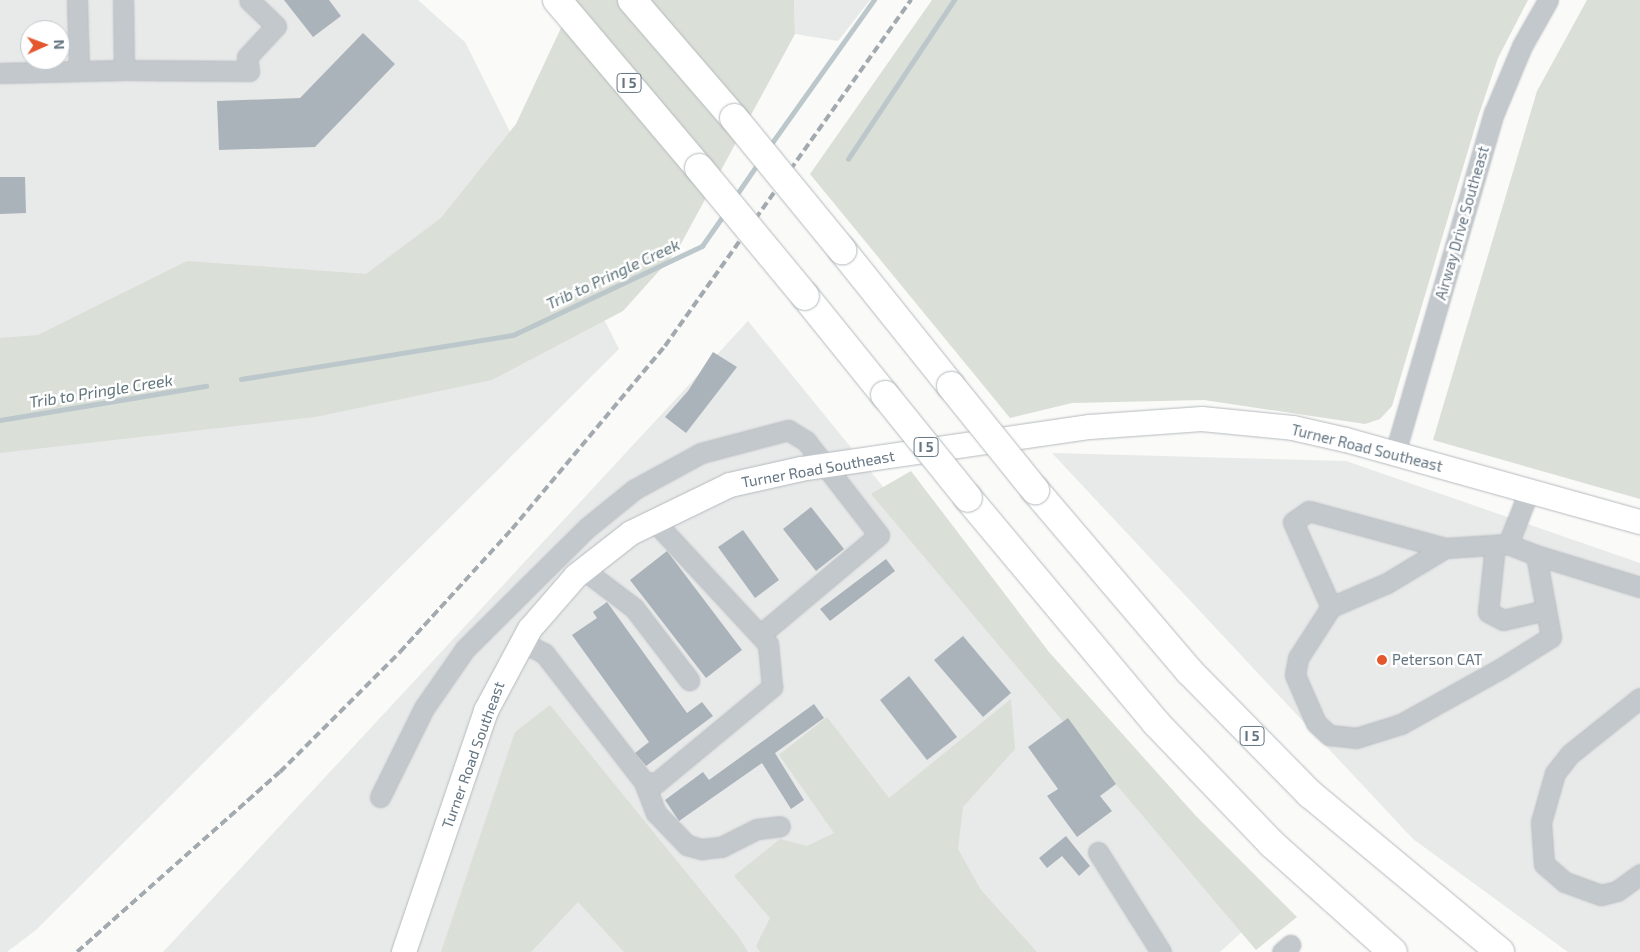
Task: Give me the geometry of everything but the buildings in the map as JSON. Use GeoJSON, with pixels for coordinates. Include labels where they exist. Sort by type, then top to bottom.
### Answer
{"type":"FeatureCollection","features":[{"type":"Feature","properties":{"kind":"highway","name":"I 5"},"geometry":{"type":"LineString","coordinates":[[557,0],[699,168],[968,498],[1156,723],[1272,844],[1393,952]]}},
{"type":"Feature","properties":{"kind":"highway","name":"I 5"},"geometry":{"type":"LineString","coordinates":[[632,0],[734,118],[1035,490],[1190,671],[1310,794],[1500,952]]}},
{"type":"Feature","properties":{"kind":"main road","name":"Turner Road Southeast"},"geometry":{"type":"LineString","coordinates":[[404,952],[486,711],[525,637],[584,570],[653,520],[730,485],[824,466],[1090,427],[1172,419],[1292,428],[1396,453],[1640,522]]}},
{"type":"Feature","properties":{"kind":"street"},"geometry":{"type":"LineString","coordinates":[[77,0],[79,71]]}},
{"type":"Feature","properties":{"kind":"street"},"geometry":{"type":"LineString","coordinates":[[124,0],[124,70]]}},
{"type":"Feature","properties":{"kind":"street"},"geometry":{"type":"LineString","coordinates":[[0,73],[124,70],[249,71],[247,57],[276,26],[249,0]]}},
{"type":"Feature","properties":{"kind":"street","name":"Airway Drive Southeast"},"geometry":{"type":"LineString","coordinates":[[1396,453],[1494,113],[1522,46],[1548,0]]}},
{"type":"Feature","properties":{"kind":"street"},"geometry":{"type":"LineString","coordinates":[[380,797],[424,708],[454,664],[509,609],[539,573],[601,516],[635,489],[700,453],[788,430],[806,441],[878,535],[760,635]]}},
{"type":"Feature","properties":{"kind":"street"},"geometry":{"type":"LineString","coordinates":[[1529,491],[1502,545],[1488,612],[1503,620],[1546,610]]}},
{"type":"Feature","properties":{"kind":"street"},"geometry":{"type":"LineString","coordinates":[[1330,607],[1293,522],[1309,511],[1445,548],[1502,545],[1640,587]]}},
{"type":"Feature","properties":{"kind":"street"},"geometry":{"type":"LineString","coordinates":[[644,782],[656,783],[772,687],[768,644],[653,520]]}},
{"type":"Feature","properties":{"kind":"street"},"geometry":{"type":"LineString","coordinates":[[1445,548],[1387,583],[1330,607],[1298,658],[1295,676],[1316,723],[1329,735],[1340,738],[1401,724],[1551,637],[1536,555]]}},
{"type":"Feature","properties":{"kind":"street"},"geometry":{"type":"LineString","coordinates":[[584,570],[634,608],[689,680]]}},
{"type":"Feature","properties":{"kind":"street"},"geometry":{"type":"LineString","coordinates":[[509,609],[525,637],[544,653],[644,782],[656,813],[694,847],[721,847],[758,829],[780,826]]}},
{"type":"Feature","properties":{"kind":"street"},"geometry":{"type":"LineString","coordinates":[[1640,698],[1570,754],[1555,773],[1541,822],[1544,864],[1564,882],[1601,894],[1617,891],[1640,874]]}},
{"type":"Feature","properties":{"kind":"street"},"geometry":{"type":"LineString","coordinates":[[1098,852],[1161,952]]}},
{"type":"Feature","properties":{"kind":"shaded area"},"geometry":{"type":"Polygon","coordinates":[[[0,0],[418,0],[465,42],[619,349],[36,930],[7,952],[0,952],[0,0]]]}},
{"type":"Feature","properties":{"kind":"shaded area"},"geometry":{"type":"Polygon","coordinates":[[[574,0],[794,0],[795,34],[677,251],[623,311],[492,380],[315,417],[0,453],[0,338],[38,335],[187,261],[366,274],[441,218],[516,124],[574,0]]]}},
{"type":"Feature","properties":{"kind":"shaded area"},"geometry":{"type":"Polygon","coordinates":[[[794,0],[870,0],[838,41],[795,34],[794,0]]]}},
{"type":"Feature","properties":{"kind":"shaded area"},"geometry":{"type":"Polygon","coordinates":[[[932,0],[1528,0],[1498,58],[1478,117],[1392,406],[1380,419],[1365,424],[1204,400],[1072,403],[1010,418],[810,174],[932,0]]]}},
{"type":"Feature","properties":{"kind":"shaded area"},"geometry":{"type":"Polygon","coordinates":[[[1587,0],[1640,0],[1640,499],[1433,440],[1537,91],[1587,0]]]}},
{"type":"Feature","properties":{"kind":"shaded area"},"geometry":{"type":"Polygon","coordinates":[[[748,321],[1244,930],[1220,952],[163,952],[748,321]]]}},
{"type":"Feature","properties":{"kind":"shaded area"},"geometry":{"type":"Polygon","coordinates":[[[1052,453],[1346,461],[1640,563],[1640,952],[1568,952],[1413,839],[1052,453]]]}},
{"type":"Feature","properties":{"kind":"shaded area"},"geometry":{"type":"Polygon","coordinates":[[[911,471],[1049,652],[1196,816],[1297,917],[1256,950],[871,494],[911,471]]]}},
{"type":"Feature","properties":{"kind":"shaded area"},"geometry":{"type":"Polygon","coordinates":[[[1011,699],[1015,749],[963,807],[958,849],[981,890],[1037,952],[760,952],[756,946],[770,918],[734,876],[780,839],[807,846],[834,833],[779,755],[827,717],[889,798],[1011,699]]]}},
{"type":"Feature","properties":{"kind":"shaded area"},"geometry":{"type":"Polygon","coordinates":[[[550,705],[738,936],[748,952],[624,952],[578,902],[531,952],[441,952],[515,732],[550,705]]]}},
{"type":"Feature","properties":{"kind":"waterway","name":"Trib to Pringle Creek"},"geometry":{"type":"LineString","coordinates":[[769,147],[874,0]]}},
{"type":"Feature","properties":{"kind":"waterway"},"geometry":{"type":"LineString","coordinates":[[848,159],[954,0]]}},
{"type":"Feature","properties":{"kind":"waterway","name":"Trib to Pringle Creek"},"geometry":{"type":"LineString","coordinates":[[735,197],[759,162]]}},
{"type":"Feature","properties":{"kind":"waterway","name":"Trib to Pringle Creek"},"geometry":{"type":"LineString","coordinates":[[241,379],[513,335],[702,246],[724,214]]}},
{"type":"Feature","properties":{"kind":"waterway","name":"Trib to Pringle Creek"},"geometry":{"type":"LineString","coordinates":[[0,420],[206,386]]}},
{"type":"Feature","properties":{"kind":"railway"},"geometry":{"type":"LineString","coordinates":[[77,952],[280,772],[400,652],[512,529],[665,346],[911,0]]}},
{"type":"Feature","properties":{"kind":"place","name":"Peterson CAT"},"geometry":{"type":"Point","coordinates":[1382,660]}}]}
